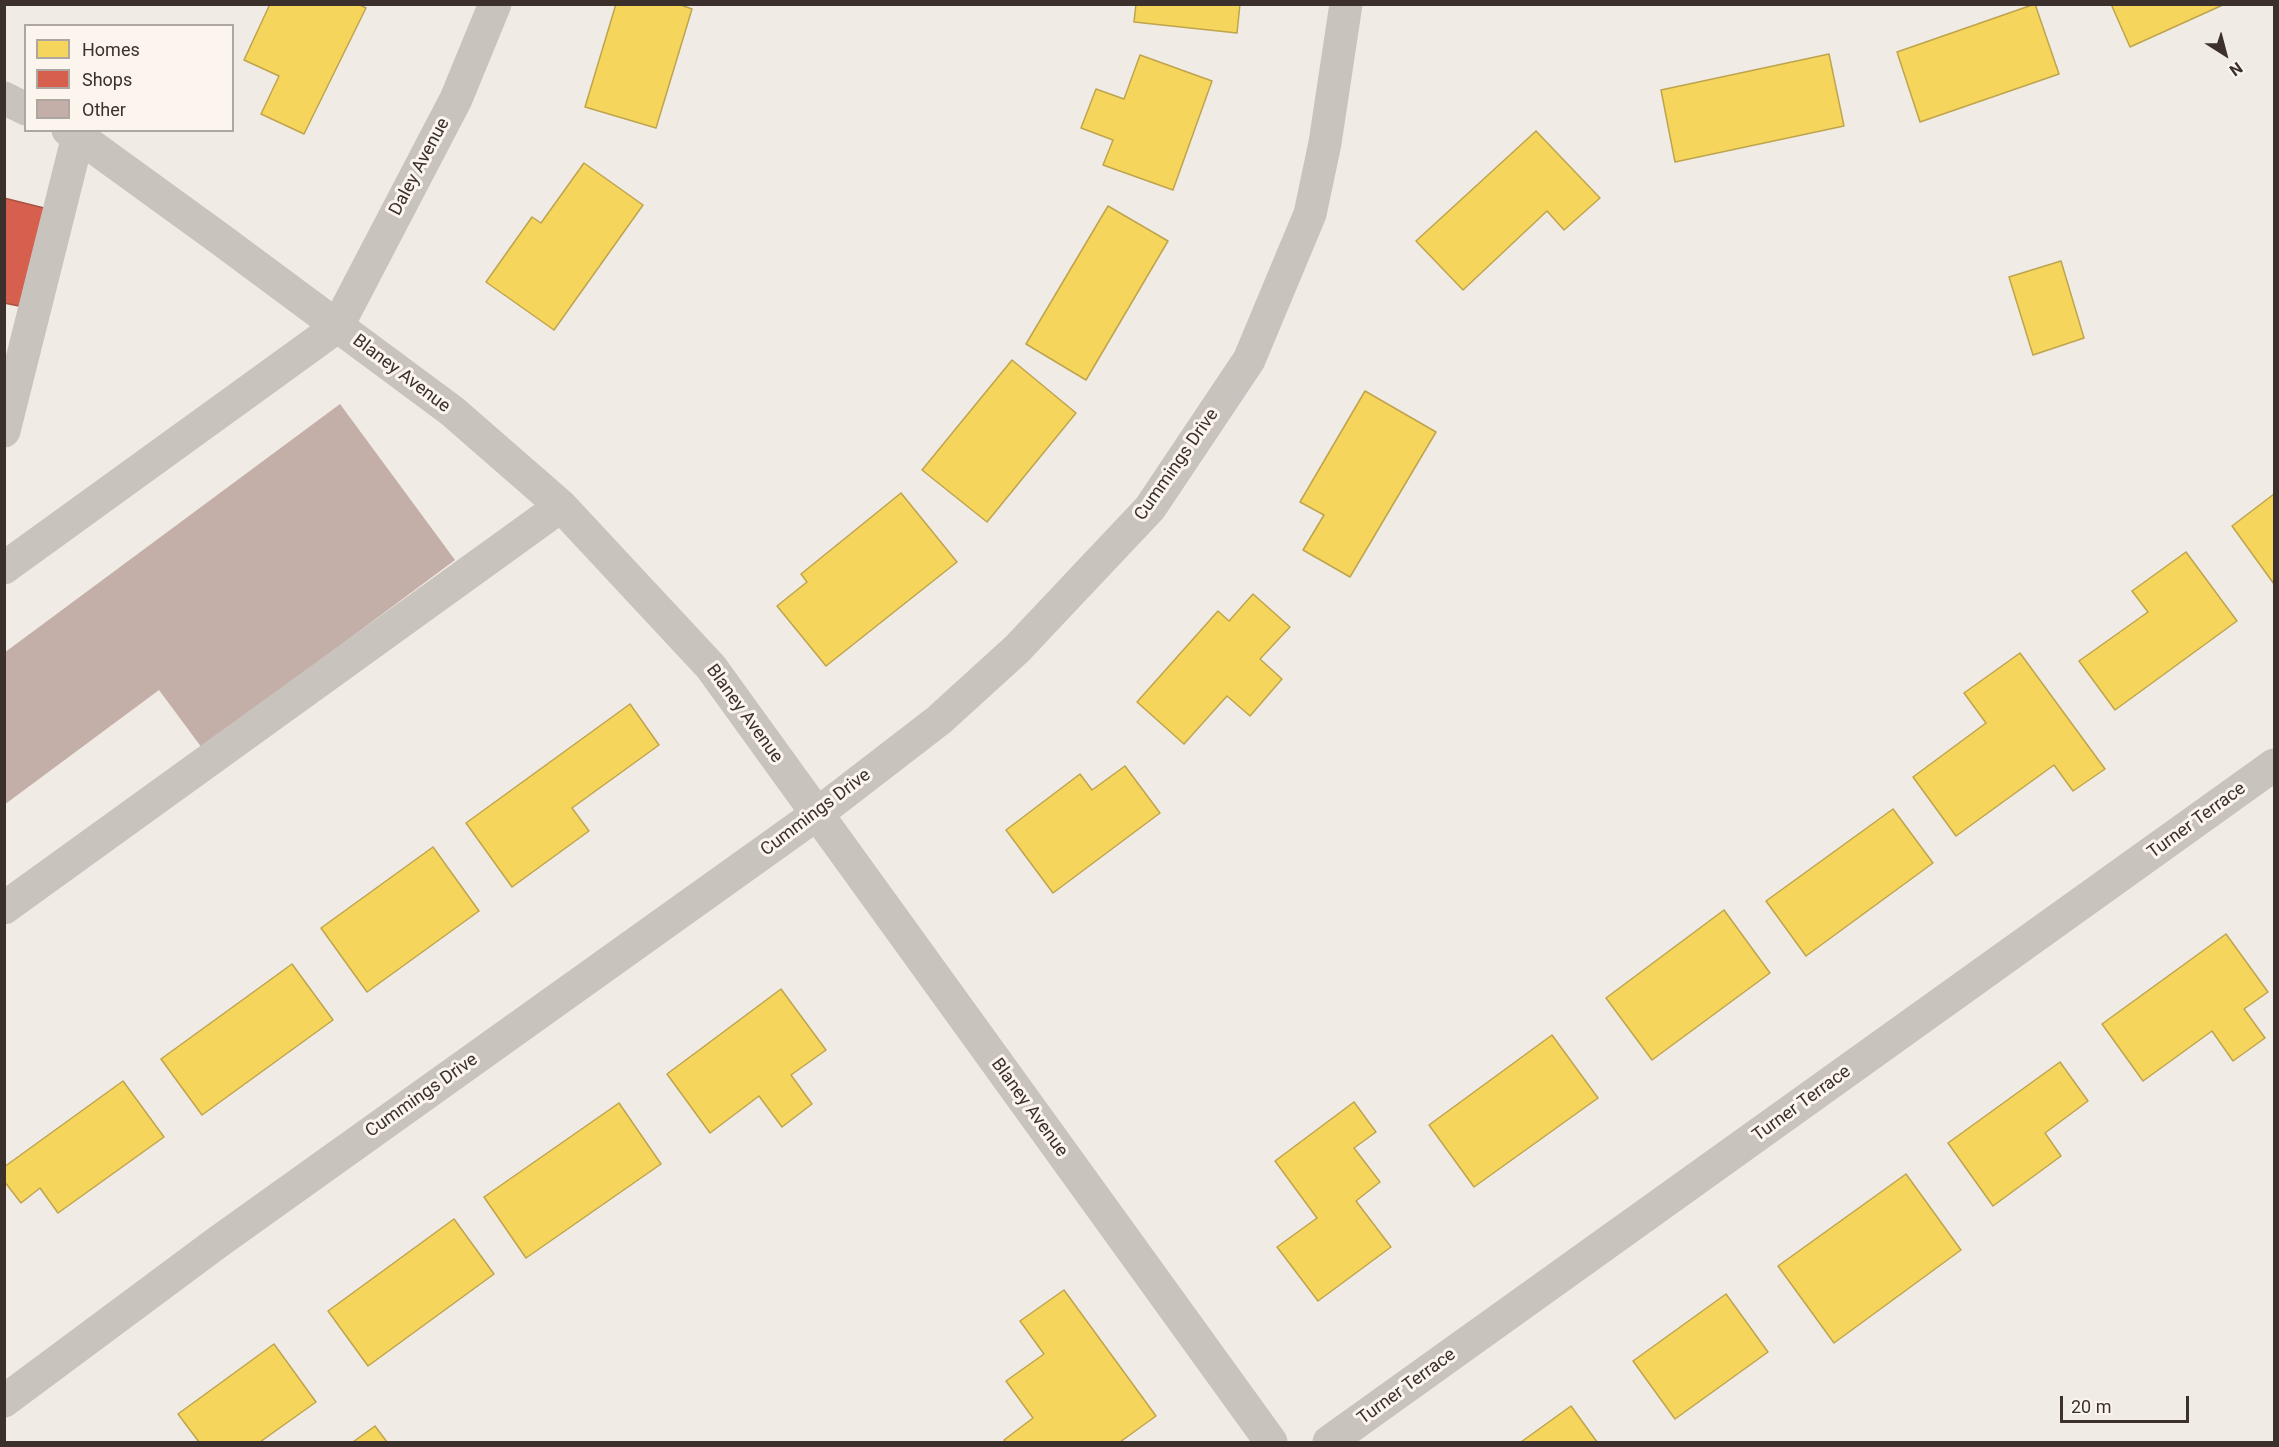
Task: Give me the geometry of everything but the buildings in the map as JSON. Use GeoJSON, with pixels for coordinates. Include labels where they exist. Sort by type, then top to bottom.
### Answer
{"type":"FeatureCollection","features":[{"type":"Feature","properties":{"kind":"street","name":"Daley Avenue"},"geometry":{"type":"LineString","coordinates":[[337,327],[456,99],[495,4]]}},
{"type":"Feature","properties":{"kind":"street","name":"Cummings Drive"},"geometry":{"type":"LineString","coordinates":[[4,1401],[218,1242],[817,814],[939,720],[1017,649],[1150,508],[1249,360],[1310,214],[1325,143],[1346,4]]}},
{"type":"Feature","properties":{"kind":"street"},"geometry":{"type":"LineString","coordinates":[[4,98],[24,108]]}},
{"type":"Feature","properties":{"kind":"street","name":"Blaney Avenue"},"geometry":{"type":"LineString","coordinates":[[73,133],[452,411],[561,506],[711,667],[1271,1443]]}},
{"type":"Feature","properties":{"kind":"street"},"geometry":{"type":"LineString","coordinates":[[4,431],[73,133]]}},
{"type":"Feature","properties":{"kind":"street"},"geometry":{"type":"LineString","coordinates":[[4,568],[337,327]]}},
{"type":"Feature","properties":{"kind":"street"},"geometry":{"type":"LineString","coordinates":[[4,908],[561,506]]}},
{"type":"Feature","properties":{"kind":"street","name":"Turner Terrace"},"geometry":{"type":"LineString","coordinates":[[1329,1443],[2274,765]]}}]}
